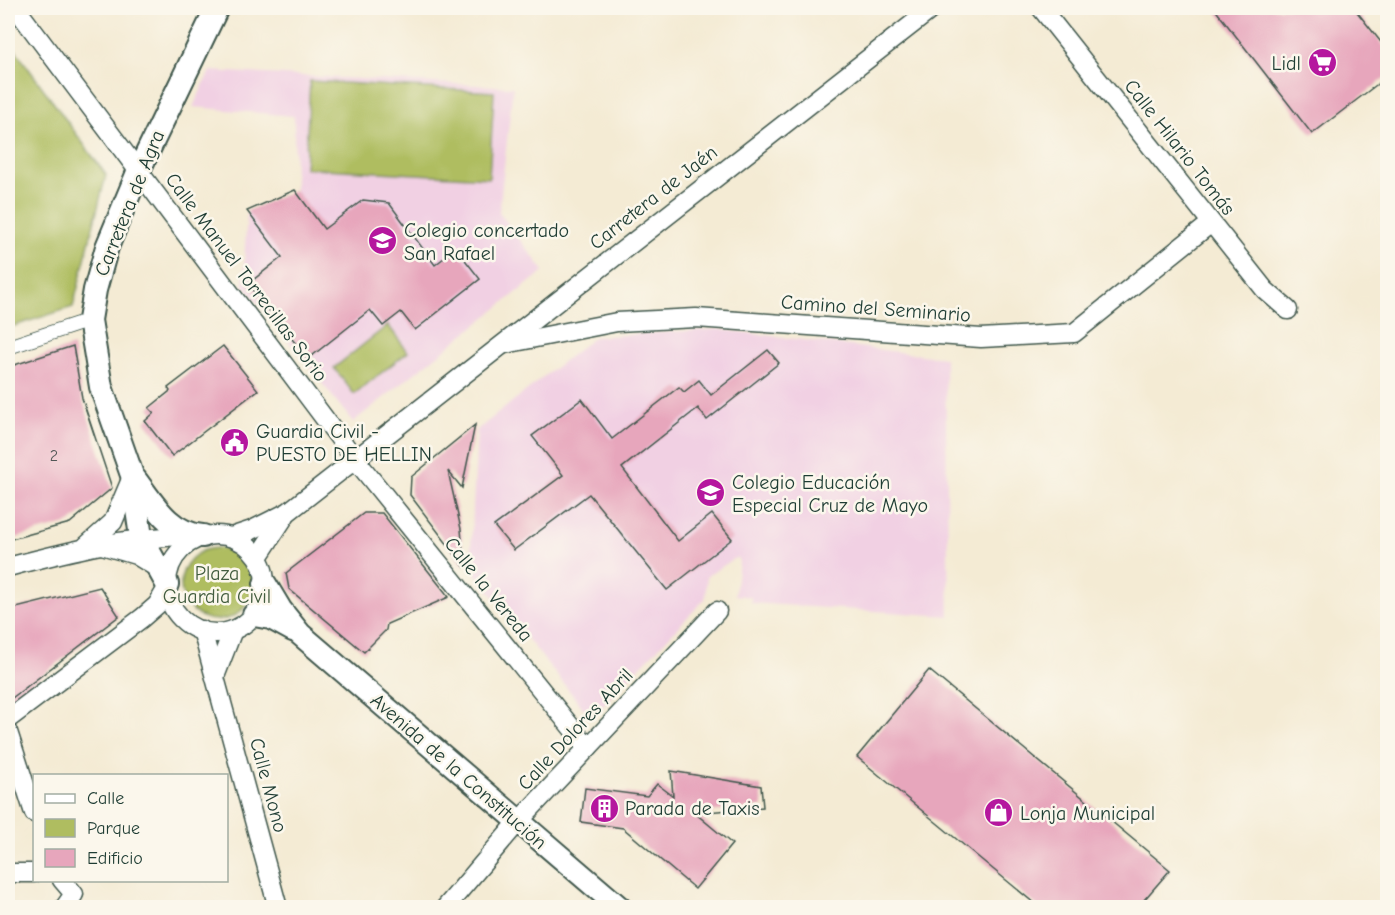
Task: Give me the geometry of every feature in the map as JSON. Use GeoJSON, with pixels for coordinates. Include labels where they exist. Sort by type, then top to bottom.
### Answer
{"type":"FeatureCollection","features":[{"type":"Feature","properties":{"kind":"street","name":"Calle Manuel Torrecillas Sorio"},"geometry":{"type":"LineString","coordinates":[[16,8],[355,459]]}},
{"type":"Feature","properties":{"kind":"street","name":"Carretera de Agra"},"geometry":{"type":"LineString","coordinates":[[164,580],[141,537],[132,475],[101,387],[90,320],[106,248],[139,170],[217,8]]}},
{"type":"Feature","properties":{"kind":"street","name":"Carretera de Jaén"},"geometry":{"type":"LineString","coordinates":[[231,537],[288,513],[933,8]]}},
{"type":"Feature","properties":{"kind":"street","name":"Calle Hilario Tomás"},"geometry":{"type":"LineString","coordinates":[[1041,8],[1265,290],[1288,310]]}},
{"type":"Feature","properties":{"kind":"street","name":"Camino del Seminario"},"geometry":{"type":"LineString","coordinates":[[501,344],[617,322],[696,318],[981,338],[1074,333],[1211,223]]}},
{"type":"Feature","properties":{"kind":"street"},"geometry":{"type":"LineString","coordinates":[[8,346],[90,320]]}},
{"type":"Feature","properties":{"kind":"street","name":"Calle la Vereda"},"geometry":{"type":"LineString","coordinates":[[355,459],[588,748]]}},
{"type":"Feature","properties":{"kind":"street","name":"Carretera de Agra"},"geometry":{"type":"LineString","coordinates":[[132,475],[161,515],[197,536]]}},
{"type":"Feature","properties":{"kind":"street"},"geometry":{"type":"LineString","coordinates":[[92,545],[113,522],[132,475]]}},
{"type":"Feature","properties":{"kind":"street","name":"Carretera de Jaén"},"geometry":{"type":"LineString","coordinates":[[258,557],[288,513]]}},
{"type":"Feature","properties":{"kind":"street"},"geometry":{"type":"LineString","coordinates":[[8,719],[157,605],[171,563],[184,546],[197,536]]}},
{"type":"Feature","properties":{"kind":"street"},"geometry":{"type":"LineString","coordinates":[[8,567],[92,545],[141,537],[231,537],[241,541],[258,557],[265,584],[260,605],[254,615],[232,630],[217,633],[202,630],[189,625],[178,615],[164,580],[136,555],[92,545]]}},
{"type":"Feature","properties":{"kind":"street","name":"Avenida de la Constitución"},"geometry":{"type":"LineString","coordinates":[[265,584],[280,609],[300,634],[620,908]]}},
{"type":"Feature","properties":{"kind":"street"},"geometry":{"type":"LineString","coordinates":[[142,618],[154,612],[166,611],[178,615]]}},
{"type":"Feature","properties":{"kind":"street","name":"Calle Dolores Abril"},"geometry":{"type":"LineString","coordinates":[[445,908],[518,822],[717,611]]}},
{"type":"Feature","properties":{"kind":"street","name":"Avenida de la Constitución"},"geometry":{"type":"LineString","coordinates":[[254,615],[271,618],[300,634]]}},
{"type":"Feature","properties":{"kind":"street","name":"Calle Mono"},"geometry":{"type":"LineString","coordinates":[[202,630],[216,674],[278,908]]}},
{"type":"Feature","properties":{"kind":"street"},"geometry":{"type":"LineString","coordinates":[[216,674],[232,630]]}},
{"type":"Feature","properties":{"kind":"street"},"geometry":{"type":"LineString","coordinates":[[8,732],[33,810]]}},
{"type":"Feature","properties":{"kind":"street"},"geometry":{"type":"LineString","coordinates":[[8,873],[33,873]]}},
{"type":"Feature","properties":{"kind":"street"},"geometry":{"type":"LineString","coordinates":[[64,882],[74,894],[64,908]]}},
{"type":"Feature","properties":{"kind":"shaded area","name":"Colegio concertado San Rafael"},"geometry":{"type":"Polygon","coordinates":[[[210,71],[513,87],[499,212],[544,271],[353,422],[243,285],[247,211],[295,190],[294,116],[193,107],[210,71]]]}},
{"type":"Feature","properties":{"kind":"shaded area","name":"Colegio Educación Especial Cruz de Mayo"},"geometry":{"type":"Polygon","coordinates":[[[717,329],[945,358],[949,616],[751,603],[751,597],[735,595],[739,562],[737,557],[707,576],[705,599],[591,718],[470,567],[477,430],[594,337],[717,329]]]}},
{"type":"Feature","properties":{"kind":"green space"},"geometry":{"type":"Polygon","coordinates":[[[8,40],[106,175],[73,307],[8,328],[8,40]]]}},
{"type":"Feature","properties":{"kind":"green space"},"geometry":{"type":"Polygon","coordinates":[[[310,81],[494,92],[489,178],[305,168],[310,81]]]}},
{"type":"Feature","properties":{"kind":"green space"},"geometry":{"type":"Polygon","coordinates":[[[388,325],[408,352],[354,394],[334,368],[388,325]]]}},
{"type":"Feature","properties":{"kind":"green space","name":"Plaza Guardia Civil"},"geometry":{"type":"Polygon","coordinates":[[[217,548],[231,551],[243,558],[250,570],[253,584],[250,598],[243,610],[231,617],[217,620],[203,617],[191,610],[184,598],[181,584],[184,570],[191,558],[203,551],[217,548]]]}},
{"type":"Feature","properties":{"kind":"building","name":"Lidl"},"geometry":{"type":"Polygon","coordinates":[[[1214,8],[1354,8],[1388,51],[1388,76],[1312,134],[1214,8]]]}},
{"type":"Feature","properties":{"kind":"building"},"geometry":{"type":"Polygon","coordinates":[[[295,190],[324,229],[363,200],[389,203],[435,265],[449,254],[462,256],[480,279],[415,330],[401,312],[383,326],[370,310],[308,359],[248,284],[282,257],[247,211],[295,190]]]}},
{"type":"Feature","properties":{"kind":"building"},"geometry":{"type":"Polygon","coordinates":[[[73,346],[82,398],[112,488],[70,523],[8,540],[8,367],[73,346]]]}},
{"type":"Feature","properties":{"kind":"building"},"geometry":{"type":"Polygon","coordinates":[[[223,346],[258,390],[172,456],[145,421],[154,413],[149,408],[170,391],[168,388],[223,346]]]}},
{"type":"Feature","properties":{"kind":"building"},"geometry":{"type":"Polygon","coordinates":[[[768,350],[779,363],[707,420],[698,408],[622,468],[678,541],[712,514],[732,539],[667,590],[589,494],[514,550],[494,526],[563,475],[532,436],[582,399],[612,439],[679,387],[684,392],[699,380],[711,395],[768,350]]]}},
{"type":"Feature","properties":{"kind":"building"},"geometry":{"type":"Polygon","coordinates":[[[475,425],[462,488],[448,471],[461,529],[464,566],[410,495],[411,477],[475,425]]]}},
{"type":"Feature","properties":{"kind":"building"},"geometry":{"type":"Polygon","coordinates":[[[364,513],[382,513],[449,597],[387,624],[386,630],[364,652],[289,589],[286,573],[364,513]]]}},
{"type":"Feature","properties":{"kind":"building"},"geometry":{"type":"Polygon","coordinates":[[[100,587],[119,616],[8,701],[8,610],[100,587]]]}},
{"type":"Feature","properties":{"kind":"building"},"geometry":{"type":"Polygon","coordinates":[[[929,670],[1170,870],[1137,908],[1040,908],[857,757],[929,670]]]}},
{"type":"Feature","properties":{"kind":"building"},"geometry":{"type":"Polygon","coordinates":[[[671,771],[761,786],[763,807],[695,813],[732,844],[695,889],[623,828],[581,822],[585,788],[647,796],[657,784],[673,796],[671,771]]]}},
{"type":"Feature","properties":{"kind":"place","name":"Lidl"},"geometry":{"type":"Point","coordinates":[1322,63]}},
{"type":"Feature","properties":{"kind":"place","name":"Colegio concertado San Rafael"},"geometry":{"type":"Point","coordinates":[383,241]}},
{"type":"Feature","properties":{"kind":"place","name":"Guardia Civil - PUESTO DE HELLIN"},"geometry":{"type":"Point","coordinates":[235,443]}},
{"type":"Feature","properties":{"kind":"place","name":"Colegio Educación Especial Cruz de Mayo"},"geometry":{"type":"Point","coordinates":[711,493]}},
{"type":"Feature","properties":{"kind":"place","name":"Parada de Taxis"},"geometry":{"type":"Point","coordinates":[604,808]}},
{"type":"Feature","properties":{"kind":"place","name":"Lonja Municipal"},"geometry":{"type":"Point","coordinates":[999,813]}}]}
